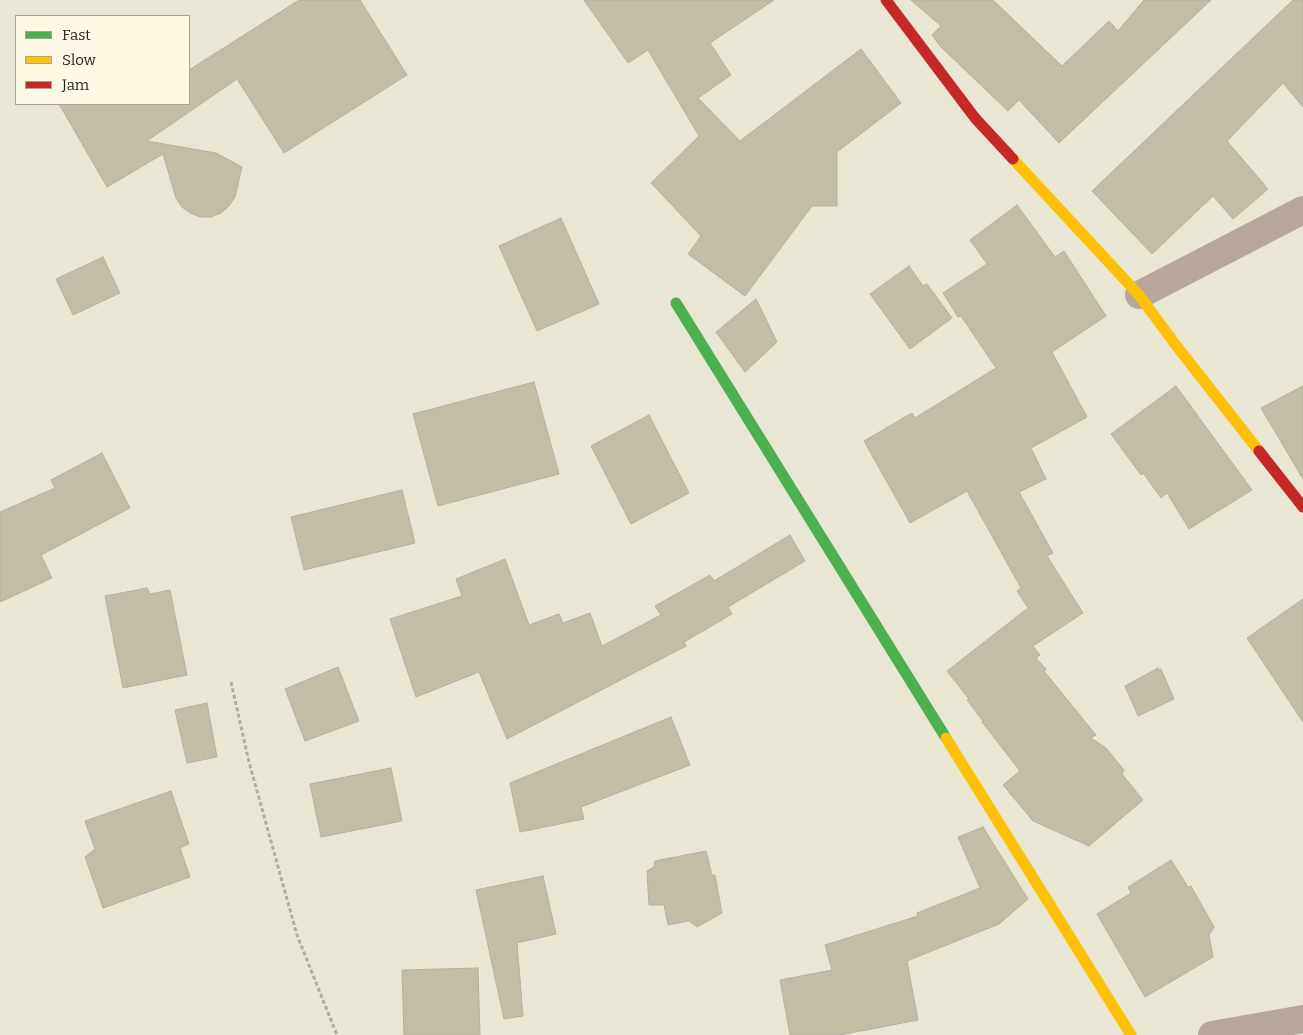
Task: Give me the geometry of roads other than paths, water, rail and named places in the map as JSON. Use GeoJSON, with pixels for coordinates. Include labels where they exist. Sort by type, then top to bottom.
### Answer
{"type":"FeatureCollection","features":[{"type":"Feature","properties":{"kind":"street"},"geometry":{"type":"LineString","coordinates":[[886,0],[974,118],[1139,294],[1174,344],[1303,507]]}},
{"type":"Feature","properties":{"kind":"street"},"geometry":{"type":"LineString","coordinates":[[1139,294],[1303,210]]}},
{"type":"Feature","properties":{"kind":"street"},"geometry":{"type":"LineString","coordinates":[[676,303],[1131,1035]]}},
{"type":"Feature","properties":{"kind":"street"},"geometry":{"type":"LineString","coordinates":[[1212,1035],[1303,1019]]}}]}
